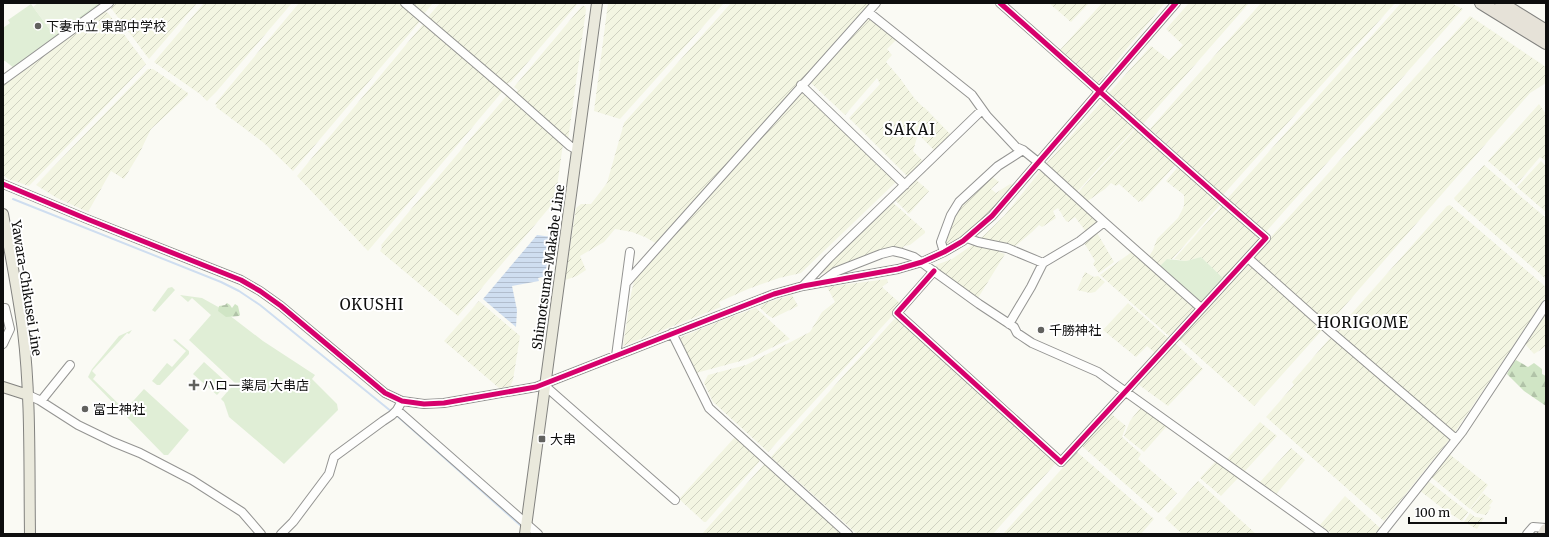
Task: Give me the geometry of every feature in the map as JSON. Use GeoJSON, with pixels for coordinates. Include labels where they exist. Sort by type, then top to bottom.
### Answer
{"type":"FeatureCollection","features":[{"type":"Feature","properties":{"kind":"highway"},"geometry":{"type":"LineString","coordinates":[[1481,3],[1503,8],[1546,26]]}},
{"type":"Feature","properties":{"kind":"highway"},"geometry":{"type":"LineString","coordinates":[[1503,8],[1546,31]]}},
{"type":"Feature","properties":{"kind":"highway"},"geometry":{"type":"LineString","coordinates":[[1503,8],[1546,43]]}},
{"type":"Feature","properties":{"kind":"highway"},"geometry":{"type":"LineString","coordinates":[[1503,8],[1546,49]]}},
{"type":"Feature","properties":{"kind":"highway"},"geometry":{"type":"LineString","coordinates":[[1544,534],[1546,529]]}},
{"type":"Feature","properties":{"kind":"main road","name":"Shimotsuma-Makabe Line"},"geometry":{"type":"LineString","coordinates":[[525,529],[597,3]]}},
{"type":"Feature","properties":{"kind":"main road","name":"Yawara-Chikusei Line"},"geometry":{"type":"LineString","coordinates":[[3,214],[14,265],[23,332],[28,396],[30,534]]}},
{"type":"Feature","properties":{"kind":"main road"},"geometry":{"type":"LineString","coordinates":[[3,388],[28,396]]}},
{"type":"Feature","properties":{"kind":"street"},"geometry":{"type":"LineString","coordinates":[[3,80],[109,3]]}},
{"type":"Feature","properties":{"kind":"street"},"geometry":{"type":"LineString","coordinates":[[405,3],[570,146],[577,150]]}},
{"type":"Feature","properties":{"kind":"street"},"geometry":{"type":"LineString","coordinates":[[626,282],[876,3]]}},
{"type":"Feature","properties":{"kind":"street"},"geometry":{"type":"LineString","coordinates":[[934,271],[897,313],[1060,462],[1266,238],[1179,163],[1000,3]]}},
{"type":"Feature","properties":{"kind":"street"},"geometry":{"type":"LineString","coordinates":[[3,184],[241,280],[281,306],[379,389],[402,400],[417,404],[444,403],[533,388],[756,300],[803,286],[922,262],[944,252],[968,238],[992,216],[1176,3]]}},
{"type":"Feature","properties":{"kind":"street"},"geometry":{"type":"LineString","coordinates":[[868,12],[972,95],[982,110],[1016,147],[1023,150],[1038,162],[1201,308]]}},
{"type":"Feature","properties":{"kind":"street"},"geometry":{"type":"LineString","coordinates":[[801,85],[905,185]]}},
{"type":"Feature","properties":{"kind":"street"},"geometry":{"type":"LineString","coordinates":[[803,286],[829,258],[982,110]]}},
{"type":"Feature","properties":{"kind":"street"},"geometry":{"type":"LineString","coordinates":[[944,252],[940,244],[959,202],[998,166],[1023,150]]}},
{"type":"Feature","properties":{"kind":"street"},"geometry":{"type":"LineString","coordinates":[[1009,324],[1031,287],[1043,263],[1080,241],[1104,222]]}},
{"type":"Feature","properties":{"kind":"street"},"geometry":{"type":"LineString","coordinates":[[968,238],[978,242],[1007,248],[1043,263]]}},
{"type":"Feature","properties":{"kind":"street"},"geometry":{"type":"LineString","coordinates":[[616,356],[630,252]]}},
{"type":"Feature","properties":{"kind":"street"},"geometry":{"type":"LineString","coordinates":[[821,282],[835,272],[881,254],[893,252],[914,257],[1009,324],[1017,333],[1032,343],[1072,361],[1092,368],[1324,534]]}},
{"type":"Feature","properties":{"kind":"street"},"geometry":{"type":"LineString","coordinates":[[1248,258],[1456,440]]}},
{"type":"Feature","properties":{"kind":"street"},"geometry":{"type":"LineString","coordinates":[[1381,534],[1456,440],[1495,384],[1546,305]]}},
{"type":"Feature","properties":{"kind":"street"},"geometry":{"type":"LineString","coordinates":[[3,308],[5,308],[10,329],[3,344]]}},
{"type":"Feature","properties":{"kind":"street"},"geometry":{"type":"LineString","coordinates":[[672,333],[710,408],[848,534]]}},
{"type":"Feature","properties":{"kind":"street"},"geometry":{"type":"LineString","coordinates":[[41,401],[70,365]]}},
{"type":"Feature","properties":{"kind":"street"},"geometry":{"type":"LineString","coordinates":[[544,384],[675,500]]}},
{"type":"Feature","properties":{"kind":"street"},"geometry":{"type":"LineString","coordinates":[[28,396],[41,401],[74,422],[113,442],[140,453],[192,480],[242,512],[260,534]]}},
{"type":"Feature","properties":{"kind":"street"},"geometry":{"type":"LineString","coordinates":[[281,534],[293,522],[329,474],[334,457],[395,413],[402,400]]}},
{"type":"Feature","properties":{"kind":"street"},"geometry":{"type":"LineString","coordinates":[[395,413],[525,529],[538,534]]}},
{"type":"Feature","properties":{"kind":"street"},"geometry":{"type":"LineString","coordinates":[[1527,534],[1533,527],[1539,526],[1546,529]]}},
{"type":"Feature","properties":{"kind":"green space"},"geometry":{"type":"Polygon","coordinates":[[[38,3],[98,3],[54,35],[33,7],[38,3]]]}},
{"type":"Feature","properties":{"kind":"green space"},"geometry":{"type":"Polygon","coordinates":[[[98,3],[104,3],[14,68],[3,61],[3,28],[10,23],[8,20],[31,4],[54,35],[98,3]]]}},
{"type":"Feature","properties":{"kind":"green space"},"geometry":{"type":"Polygon","coordinates":[[[114,3],[197,3],[149,59],[111,8],[114,3]]]}},
{"type":"Feature","properties":{"kind":"green space"},"geometry":{"type":"Polygon","coordinates":[[[204,3],[292,3],[207,101],[200,94],[154,62],[204,3]]]}},
{"type":"Feature","properties":{"kind":"green space"},"geometry":{"type":"Polygon","coordinates":[[[299,3],[401,3],[421,20],[293,171],[264,143],[216,107],[217,105],[215,104],[299,3]]]}},
{"type":"Feature","properties":{"kind":"green space"},"geometry":{"type":"Polygon","coordinates":[[[410,3],[433,3],[424,14],[410,3]]]}},
{"type":"Feature","properties":{"kind":"green space"},"geometry":{"type":"Polygon","coordinates":[[[440,3],[578,3],[511,82],[505,85],[427,18],[440,3]]]}},
{"type":"Feature","properties":{"kind":"green space"},"geometry":{"type":"Polygon","coordinates":[[[608,3],[724,3],[620,119],[594,111],[608,3]]]}},
{"type":"Feature","properties":{"kind":"green space"},"geometry":{"type":"Polygon","coordinates":[[[731,3],[872,3],[659,245],[632,232],[615,229],[604,242],[580,256],[586,270],[577,276],[565,280],[576,208],[581,204],[591,204],[607,183],[624,123],[731,3]]]}},
{"type":"Feature","properties":{"kind":"green space"},"geometry":{"type":"Polygon","coordinates":[[[1049,3],[1089,3],[1071,22],[1049,3]]]}},
{"type":"Feature","properties":{"kind":"green space"},"geometry":{"type":"Polygon","coordinates":[[[1102,3],[1165,3],[1098,83],[1060,50],[1102,3]]]}},
{"type":"Feature","properties":{"kind":"green space"},"geometry":{"type":"Polygon","coordinates":[[[1189,3],[1249,3],[1143,124],[1109,93],[1151,46],[1169,60],[1183,45],[1166,29],[1189,3]]]}},
{"type":"Feature","properties":{"kind":"green space"},"geometry":{"type":"Polygon","coordinates":[[[1261,3],[1395,3],[1223,195],[1150,129],[1261,3]]]}},
{"type":"Feature","properties":{"kind":"green space"},"geometry":{"type":"Polygon","coordinates":[[[1401,3],[1451,3],[1463,9],[1264,234],[1227,199],[1401,3]]]}},
{"type":"Feature","properties":{"kind":"green space"},"geometry":{"type":"Polygon","coordinates":[[[582,6],[585,6],[586,10],[568,140],[515,93],[518,90],[514,87],[582,6]]]}},
{"type":"Feature","properties":{"kind":"green space"},"geometry":{"type":"Polygon","coordinates":[[[104,11],[108,13],[146,64],[29,186],[8,179],[3,175],[3,83],[104,11]]]}},
{"type":"Feature","properties":{"kind":"green space"},"geometry":{"type":"Polygon","coordinates":[[[868,14],[898,38],[887,49],[892,55],[886,62],[915,99],[952,136],[936,152],[918,134],[913,151],[924,162],[909,178],[849,118],[880,84],[877,78],[845,115],[810,82],[868,14]]]}},
{"type":"Feature","properties":{"kind":"green space"},"geometry":{"type":"Polygon","coordinates":[[[1470,16],[1546,67],[1546,83],[1530,93],[1328,325],[1253,257],[1470,16]]]}},
{"type":"Feature","properties":{"kind":"green space"},"geometry":{"type":"Polygon","coordinates":[[[424,23],[502,89],[502,92],[368,251],[297,176],[424,23]]]}},
{"type":"Feature","properties":{"kind":"green space"},"geometry":{"type":"Polygon","coordinates":[[[148,69],[153,69],[188,93],[188,95],[151,129],[139,154],[124,179],[111,171],[88,212],[57,198],[36,185],[148,69]]]}},
{"type":"Feature","properties":{"kind":"green space"},"geometry":{"type":"Polygon","coordinates":[[[802,90],[897,181],[801,273],[779,278],[748,289],[719,302],[721,307],[623,346],[634,281],[669,242],[678,228],[802,90]]]}},
{"type":"Feature","properties":{"kind":"green space"},"geometry":{"type":"Polygon","coordinates":[[[508,94],[563,144],[555,201],[458,316],[380,251],[382,248],[381,245],[508,94]]]}},
{"type":"Feature","properties":{"kind":"green space"},"geometry":{"type":"Polygon","coordinates":[[[1104,99],[1136,127],[1076,193],[1046,164],[1104,99]]]}},
{"type":"Feature","properties":{"kind":"green space"},"geometry":{"type":"Polygon","coordinates":[[[1539,104],[1546,114],[1546,161],[1540,157],[1516,185],[1488,161],[1539,104]]]}},
{"type":"Feature","properties":{"kind":"green space"},"geometry":{"type":"Polygon","coordinates":[[[1137,127],[1176,164],[1142,202],[1140,200],[1139,202],[1119,184],[1116,186],[1111,183],[1086,202],[1077,194],[1137,127]]]}},
{"type":"Feature","properties":{"kind":"green space"},"geometry":{"type":"Polygon","coordinates":[[[1541,161],[1546,166],[1546,212],[1517,187],[1541,161]]]}},
{"type":"Feature","properties":{"kind":"green space"},"geometry":{"type":"Polygon","coordinates":[[[1484,165],[1546,218],[1546,279],[1455,200],[1454,198],[1484,165]]]}},
{"type":"Feature","properties":{"kind":"green space"},"geometry":{"type":"Polygon","coordinates":[[[1177,168],[1181,168],[1221,204],[1172,259],[1167,259],[1159,267],[1148,258],[1157,239],[1178,218],[1184,206],[1184,195],[1166,181],[1177,168]]]}},
{"type":"Feature","properties":{"kind":"green space"},"geometry":{"type":"Polygon","coordinates":[[[1042,169],[1100,220],[1087,233],[1075,217],[1068,222],[1066,221],[1058,208],[1053,211],[1056,218],[1042,227],[1039,225],[1013,248],[979,240],[1004,216],[1042,169]]]}},
{"type":"Feature","properties":{"kind":"green space"},"geometry":{"type":"Polygon","coordinates":[[[990,175],[999,182],[991,189],[996,193],[1010,184],[1014,185],[980,222],[961,237],[944,247],[943,242],[962,203],[990,175]]]}},
{"type":"Feature","properties":{"kind":"green space"},"geometry":{"type":"Polygon","coordinates":[[[914,178],[929,191],[909,214],[894,199],[914,178]]]}},
{"type":"Feature","properties":{"kind":"green space"},"geometry":{"type":"Polygon","coordinates":[[[891,201],[925,231],[925,233],[910,245],[904,246],[902,249],[862,259],[818,275],[828,262],[891,201]]]}},
{"type":"Feature","properties":{"kind":"green space"},"geometry":{"type":"Polygon","coordinates":[[[1223,205],[1261,238],[1225,280],[1201,257],[1186,261],[1174,259],[1223,205]]]}},
{"type":"Feature","properties":{"kind":"green space"},"geometry":{"type":"Polygon","coordinates":[[[1450,205],[1546,287],[1546,297],[1453,433],[1337,333],[1337,330],[1447,206],[1450,205]]]}},
{"type":"Feature","properties":{"kind":"green space"},"geometry":{"type":"Polygon","coordinates":[[[1096,231],[1114,262],[1099,273],[1093,264],[1095,261],[1083,241],[1096,231]]]}},
{"type":"Feature","properties":{"kind":"green space"},"geometry":{"type":"Polygon","coordinates":[[[975,243],[1000,248],[999,252],[1005,254],[978,298],[937,269],[936,265],[952,259],[975,243]]]}},
{"type":"Feature","properties":{"kind":"green space"},"geometry":{"type":"Polygon","coordinates":[[[1133,251],[1196,307],[1169,336],[1100,275],[1133,251]]]}},
{"type":"Feature","properties":{"kind":"green space"},"geometry":{"type":"Polygon","coordinates":[[[1201,257],[1225,280],[1219,283],[1200,304],[1159,267],[1167,259],[1186,261],[1201,257]]]}},
{"type":"Feature","properties":{"kind":"green space"},"geometry":{"type":"Polygon","coordinates":[[[1247,264],[1249,264],[1323,329],[1254,406],[1179,339],[1247,264]]]}},
{"type":"Feature","properties":{"kind":"green space"},"geometry":{"type":"Polygon","coordinates":[[[1085,272],[1094,277],[1098,276],[1105,282],[1095,292],[1090,293],[1077,290],[1085,272]]]}},
{"type":"Feature","properties":{"kind":"green space"},"geometry":{"type":"Polygon","coordinates":[[[887,279],[888,282],[882,287],[902,305],[768,452],[713,402],[704,383],[708,375],[746,365],[810,332],[822,312],[835,302],[827,287],[887,279]]]}},
{"type":"Feature","properties":{"kind":"green space"},"geometry":{"type":"Polygon","coordinates":[[[172,287],[175,290],[155,312],[152,310],[168,288],[172,287]]]}},
{"type":"Feature","properties":{"kind":"green space"},"geometry":{"type":"Polygon","coordinates":[[[180,295],[202,298],[220,308],[263,341],[315,375],[312,379],[337,404],[338,410],[284,464],[229,417],[224,402],[221,399],[235,383],[189,340],[211,315],[192,298],[188,302],[180,295]]]}},
{"type":"Feature","properties":{"kind":"green space"},"geometry":{"type":"Polygon","coordinates":[[[792,295],[798,306],[773,318],[759,307],[765,303],[792,295]]]}},
{"type":"Feature","properties":{"kind":"green space"},"geometry":{"type":"Polygon","coordinates":[[[479,301],[520,336],[513,380],[510,387],[499,388],[444,341],[479,301]]]}},
{"type":"Feature","properties":{"kind":"green space"},"geometry":{"type":"Polygon","coordinates":[[[227,303],[232,308],[235,304],[238,306],[239,316],[226,317],[218,311],[219,306],[227,303]]]}},
{"type":"Feature","properties":{"kind":"green space"},"geometry":{"type":"Polygon","coordinates":[[[1128,303],[1168,338],[1155,353],[1147,346],[1136,357],[1103,330],[1128,303]]]}},
{"type":"Feature","properties":{"kind":"green space"},"geometry":{"type":"Polygon","coordinates":[[[756,308],[790,339],[748,359],[696,373],[693,364],[690,364],[679,338],[756,308]]]}},
{"type":"Feature","properties":{"kind":"green space"},"geometry":{"type":"Polygon","coordinates":[[[1546,313],[1546,346],[1534,354],[1525,344],[1546,313]]]}},
{"type":"Feature","properties":{"kind":"green space"},"geometry":{"type":"Polygon","coordinates":[[[895,318],[898,318],[1056,462],[993,534],[857,534],[771,457],[895,318]]]}},
{"type":"Feature","properties":{"kind":"green space"},"geometry":{"type":"Polygon","coordinates":[[[132,330],[129,334],[127,333],[92,371],[96,375],[93,379],[125,410],[144,389],[189,430],[168,455],[164,455],[88,377],[92,369],[119,336],[132,330]]]}},
{"type":"Feature","properties":{"kind":"green space"},"geometry":{"type":"Polygon","coordinates":[[[1330,338],[1332,338],[1449,440],[1384,521],[1266,417],[1294,385],[1292,382],[1330,338]]]}},
{"type":"Feature","properties":{"kind":"green space"},"geometry":{"type":"Polygon","coordinates":[[[175,339],[189,351],[189,354],[160,385],[157,385],[152,381],[167,363],[172,367],[186,351],[173,340],[175,339]]]}},
{"type":"Feature","properties":{"kind":"green space"},"geometry":{"type":"Polygon","coordinates":[[[1173,341],[1203,369],[1168,406],[1135,382],[1173,341]]]}},
{"type":"Feature","properties":{"kind":"green space"},"geometry":{"type":"Polygon","coordinates":[[[1516,360],[1528,367],[1534,363],[1542,369],[1542,374],[1546,376],[1546,406],[1524,391],[1507,374],[1512,364],[1516,360]]]}},
{"type":"Feature","properties":{"kind":"green space"},"geometry":{"type":"Polygon","coordinates":[[[204,362],[224,380],[224,387],[217,395],[193,374],[204,362]]]}},
{"type":"Feature","properties":{"kind":"green space"},"geometry":{"type":"Polygon","coordinates":[[[1141,407],[1167,426],[1144,452],[1124,436],[1130,421],[1141,407]]]}},
{"type":"Feature","properties":{"kind":"green space"},"geometry":{"type":"Polygon","coordinates":[[[1110,413],[1126,426],[1122,437],[1141,454],[1138,459],[1177,493],[1159,513],[1082,445],[1110,413]]]}},
{"type":"Feature","properties":{"kind":"green space"},"geometry":{"type":"Polygon","coordinates":[[[1260,422],[1277,436],[1245,471],[1227,459],[1260,422]]]}},
{"type":"Feature","properties":{"kind":"green space"},"geometry":{"type":"Polygon","coordinates":[[[735,437],[760,458],[759,462],[706,522],[704,522],[679,499],[735,437]]]}},
{"type":"Feature","properties":{"kind":"green space"},"geometry":{"type":"Polygon","coordinates":[[[1291,448],[1305,460],[1276,494],[1260,482],[1291,448]]]}},
{"type":"Feature","properties":{"kind":"green space"},"geometry":{"type":"Polygon","coordinates":[[[1077,452],[1154,519],[1141,534],[1003,534],[1077,452]]]}},
{"type":"Feature","properties":{"kind":"green space"},"geometry":{"type":"Polygon","coordinates":[[[1448,453],[1488,485],[1470,509],[1430,476],[1448,453]]]}},
{"type":"Feature","properties":{"kind":"green space"},"geometry":{"type":"Polygon","coordinates":[[[1216,461],[1238,478],[1221,496],[1200,478],[1216,461]]]}},
{"type":"Feature","properties":{"kind":"green space"},"geometry":{"type":"Polygon","coordinates":[[[765,463],[845,534],[702,534],[765,463]]]}},
{"type":"Feature","properties":{"kind":"green space"},"geometry":{"type":"Polygon","coordinates":[[[1427,480],[1468,512],[1462,521],[1446,511],[1419,490],[1427,480]]]}},
{"type":"Feature","properties":{"kind":"green space"},"geometry":{"type":"Polygon","coordinates":[[[1198,481],[1256,534],[1182,534],[1165,518],[1198,481]]]}},
{"type":"Feature","properties":{"kind":"green space"},"geometry":{"type":"Polygon","coordinates":[[[1483,493],[1493,501],[1489,506],[1491,507],[1486,515],[1476,513],[1471,509],[1483,493]]]}},
{"type":"Feature","properties":{"kind":"green space"},"geometry":{"type":"Polygon","coordinates":[[[1345,496],[1380,528],[1375,534],[1332,534],[1320,525],[1345,496]]]}},
{"type":"Feature","properties":{"kind":"green space"},"geometry":{"type":"Polygon","coordinates":[[[1470,513],[1475,517],[1484,518],[1477,529],[1464,522],[1470,513]]]}},
{"type":"Feature","properties":{"kind":"water"},"geometry":{"type":"Polygon","coordinates":[[[537,235],[552,237],[546,276],[538,278],[539,281],[512,286],[517,310],[516,327],[483,299],[537,235]]]}},
{"type":"Feature","properties":{"kind":"waterway"},"geometry":{"type":"LineString","coordinates":[[13,199],[221,282],[239,291],[260,305],[392,412]]}},
{"type":"Feature","properties":{"kind":"waterway"},"geometry":{"type":"LineString","coordinates":[[395,414],[520,525]]}},
{"type":"Feature","properties":{"kind":"cycle path"},"geometry":{"type":"LineString","coordinates":[[934,271],[897,313],[1061,462],[1266,238],[1000,3]]}},
{"type":"Feature","properties":{"kind":"cycle path"},"geometry":{"type":"LineString","coordinates":[[3,184],[241,280],[281,306],[385,393],[402,401],[424,404],[444,403],[536,387],[774,294],[803,286],[898,269],[922,262],[944,252],[963,241],[992,216],[1176,3]]}},
{"type":"Feature","properties":{"kind":"place","name":"下妻市立 東部中学校"},"geometry":{"type":"Point","coordinates":[38,26]}},
{"type":"Feature","properties":{"kind":"place","name":"千勝神社"},"geometry":{"type":"Point","coordinates":[1041,330]}},
{"type":"Feature","properties":{"kind":"place","name":"ハロー薬局 大串店"},"geometry":{"type":"Point","coordinates":[194,385]}},
{"type":"Feature","properties":{"kind":"place","name":"富士神社"},"geometry":{"type":"Point","coordinates":[85,409]}},
{"type":"Feature","properties":{"kind":"place","name":"大串"},"geometry":{"type":"Point","coordinates":[542,439]}},
{"type":"Feature","properties":{"kind":"district","name":"SAKAI"},"geometry":{"type":"Point","coordinates":[910,130]}},
{"type":"Feature","properties":{"kind":"district","name":"OKUSHI"},"geometry":{"type":"Point","coordinates":[372,305]}},
{"type":"Feature","properties":{"kind":"district","name":"HORIGOME"},"geometry":{"type":"Point","coordinates":[1363,323]}}]}
